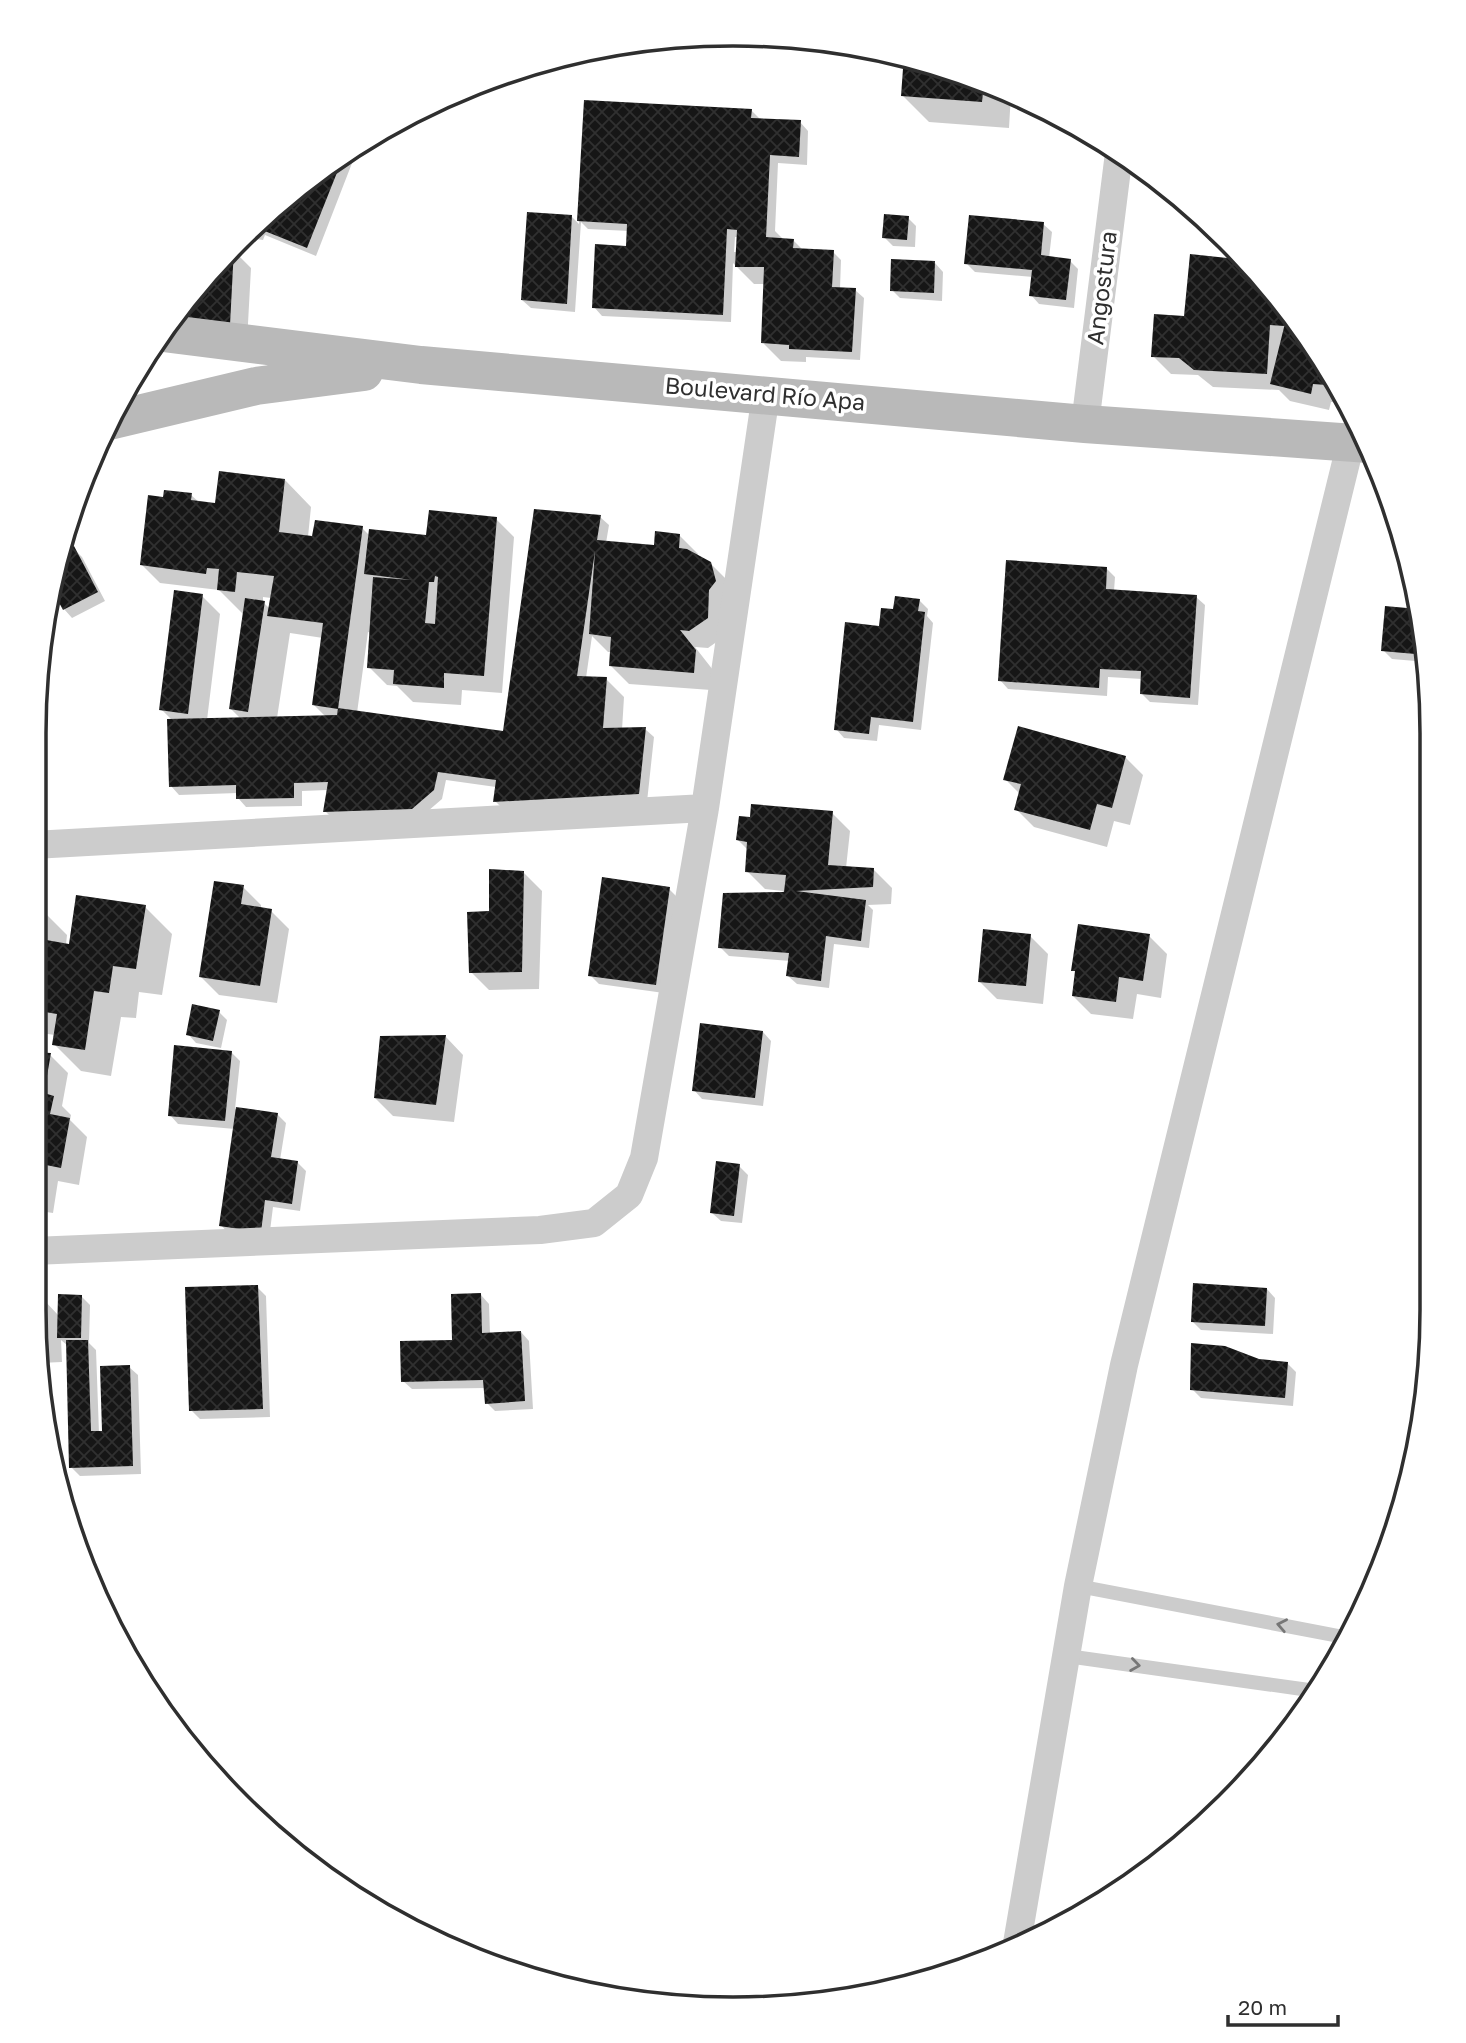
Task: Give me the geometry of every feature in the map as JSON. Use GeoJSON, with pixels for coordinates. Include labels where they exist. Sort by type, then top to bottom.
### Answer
{"type":"FeatureCollection","features":[{"type":"Feature","properties":{"kind":"main road","name":"Boulevard Río Apa"},"geometry":{"type":"LineString","coordinates":[[173,334],[421,365],[1085,424],[1356,443]]}},
{"type":"Feature","properties":{"kind":"main road"},"geometry":{"type":"LineString","coordinates":[[125,412],[256,386],[421,365]]}},
{"type":"Feature","properties":{"kind":"street","name":"Angostura"},"geometry":{"type":"LineString","coordinates":[[1085,424],[1118,163]]}},
{"type":"Feature","properties":{"kind":"street"},"geometry":{"type":"LineString","coordinates":[[46,1250],[527,1231],[594,1223],[629,1195],[644,1158],[705,808],[766,394]]}},
{"type":"Feature","properties":{"kind":"street"},"geometry":{"type":"LineString","coordinates":[[1018,1935],[1078,1586],[1124,1365],[1359,449]]}},
{"type":"Feature","properties":{"kind":"street"},"geometry":{"type":"LineString","coordinates":[[46,844],[705,808]]}},
{"type":"Feature","properties":{"kind":"lane"},"geometry":{"type":"LineString","coordinates":[[1078,1586],[1338,1636]]}},
{"type":"Feature","properties":{"kind":"lane"},"geometry":{"type":"LineString","coordinates":[[1067,1656],[1306,1690]]}},
{"type":"Feature","properties":{"kind":"building"},"geometry":{"type":"Polygon","coordinates":[[[903,67],[983,93],[982,102],[901,96],[903,67]]]}},
{"type":"Feature","properties":{"kind":"building"},"geometry":{"type":"Polygon","coordinates":[[[584,100],[752,109],[751,118],[801,120],[799,157],[770,155],[766,237],[794,239],[793,248],[834,250],[832,287],[856,288],[852,352],[789,349],[789,345],[761,343],[764,267],[735,267],[737,230],[727,229],[723,315],[592,308],[595,244],[626,246],[627,224],[577,221],[584,100]]]}},
{"type":"Feature","properties":{"kind":"building"},"geometry":{"type":"Polygon","coordinates":[[[338,171],[307,248],[264,231],[338,171]]]}},
{"type":"Feature","properties":{"kind":"building"},"geometry":{"type":"Polygon","coordinates":[[[527,212],[572,215],[567,304],[521,300],[527,212]]]}},
{"type":"Feature","properties":{"kind":"building"},"geometry":{"type":"Polygon","coordinates":[[[884,214],[909,216],[907,240],[882,238],[884,214]]]}},
{"type":"Feature","properties":{"kind":"building"},"geometry":{"type":"Polygon","coordinates":[[[969,215],[1044,222],[1041,255],[1071,259],[1066,300],[1029,296],[1032,270],[964,264],[969,215]]]}},
{"type":"Feature","properties":{"kind":"building"},"geometry":{"type":"Polygon","coordinates":[[[1190,254],[1230,258],[1284,323],[1284,326],[1270,325],[1267,374],[1194,370],[1179,358],[1151,357],[1154,314],[1184,316],[1190,254]]]}},
{"type":"Feature","properties":{"kind":"building"},"geometry":{"type":"Polygon","coordinates":[[[891,259],[935,261],[934,293],[890,291],[891,259]]]}},
{"type":"Feature","properties":{"kind":"building"},"geometry":{"type":"Polygon","coordinates":[[[233,262],[230,325],[183,323],[188,314],[233,262]]]}},
{"type":"Feature","properties":{"kind":"building"},"geometry":{"type":"Polygon","coordinates":[[[1285,323],[1326,385],[1313,384],[1311,394],[1270,384],[1285,323]]]}},
{"type":"Feature","properties":{"kind":"building"},"geometry":{"type":"Polygon","coordinates":[[[219,471],[285,479],[279,532],[312,536],[315,520],[363,526],[338,709],[312,705],[323,623],[267,616],[274,576],[237,572],[235,592],[217,590],[219,569],[207,568],[206,574],[140,565],[148,495],[163,497],[164,490],[192,493],[191,500],[215,503],[219,471]]]}},
{"type":"Feature","properties":{"kind":"building"},"geometry":{"type":"Polygon","coordinates":[[[534,509],[601,515],[597,540],[654,545],[655,531],[680,534],[679,548],[687,549],[711,562],[716,581],[709,590],[708,618],[689,631],[680,630],[696,650],[694,673],[609,666],[611,637],[589,634],[595,551],[577,676],[607,677],[603,728],[646,727],[639,794],[493,802],[496,780],[438,772],[434,790],[412,809],[323,812],[328,782],[294,783],[294,798],[236,799],[236,785],[169,787],[167,719],[337,715],[338,708],[503,731],[534,509]]]}},
{"type":"Feature","properties":{"kind":"building"},"geometry":{"type":"Polygon","coordinates":[[[429,510],[497,517],[484,676],[444,673],[444,688],[393,684],[394,670],[367,668],[373,577],[412,580],[364,574],[369,529],[426,535],[429,510]],[[435,576],[434,582],[429,582],[425,623],[435,624],[438,577],[435,576]]]}},
{"type":"Feature","properties":{"kind":"building"},"geometry":{"type":"Polygon","coordinates":[[[74,546],[98,592],[63,610],[59,602],[71,547],[74,546]]]}},
{"type":"Feature","properties":{"kind":"building"},"geometry":{"type":"Polygon","coordinates":[[[1006,560],[1107,567],[1106,589],[1197,595],[1190,698],[1140,694],[1141,671],[1100,669],[1099,688],[998,681],[1006,560]]]}},
{"type":"Feature","properties":{"kind":"building"},"geometry":{"type":"Polygon","coordinates":[[[174,590],[203,594],[188,714],[159,710],[174,590]]]}},
{"type":"Feature","properties":{"kind":"building"},"geometry":{"type":"Polygon","coordinates":[[[895,596],[920,599],[918,611],[925,612],[913,722],[871,717],[869,734],[834,730],[845,622],[879,626],[881,608],[893,609],[895,596]]]}},
{"type":"Feature","properties":{"kind":"building"},"geometry":{"type":"Polygon","coordinates":[[[245,598],[265,601],[248,712],[229,709],[245,598]]]}},
{"type":"Feature","properties":{"kind":"building"},"geometry":{"type":"Polygon","coordinates":[[[1385,606],[1409,608],[1416,654],[1381,651],[1385,606]]]}},
{"type":"Feature","properties":{"kind":"building"},"geometry":{"type":"Polygon","coordinates":[[[1018,726],[1126,756],[1112,808],[1097,804],[1090,830],[1014,810],[1021,784],[1003,780],[1018,726]]]}},
{"type":"Feature","properties":{"kind":"building"},"geometry":{"type":"Polygon","coordinates":[[[751,804],[833,811],[828,865],[874,868],[873,887],[796,891],[866,900],[861,941],[826,936],[821,981],[786,976],[789,953],[718,948],[723,893],[784,892],[786,875],[745,872],[747,842],[736,840],[739,816],[750,817],[751,804]]]}},
{"type":"Feature","properties":{"kind":"building"},"geometry":{"type":"Polygon","coordinates":[[[489,869],[524,871],[522,972],[469,973],[467,912],[489,911],[489,869]]]}},
{"type":"Feature","properties":{"kind":"building"},"geometry":{"type":"Polygon","coordinates":[[[602,877],[670,887],[656,985],[588,976],[602,877]]]}},
{"type":"Feature","properties":{"kind":"building"},"geometry":{"type":"Polygon","coordinates":[[[214,881],[244,885],[241,904],[272,909],[260,986],[199,977],[214,881]]]}},
{"type":"Feature","properties":{"kind":"building"},"geometry":{"type":"Polygon","coordinates":[[[76,895],[146,905],[136,969],[113,966],[109,993],[94,991],[85,1050],[52,1045],[57,1014],[46,1012],[46,940],[69,944],[76,895]]]}},
{"type":"Feature","properties":{"kind":"building"},"geometry":{"type":"Polygon","coordinates":[[[1078,924],[1150,934],[1143,981],[1119,977],[1116,1002],[1072,996],[1075,971],[1071,971],[1078,924]]]}},
{"type":"Feature","properties":{"kind":"building"},"geometry":{"type":"Polygon","coordinates":[[[983,929],[1031,934],[1026,986],[978,982],[983,929]]]}},
{"type":"Feature","properties":{"kind":"building"},"geometry":{"type":"Polygon","coordinates":[[[192,1004],[220,1010],[213,1041],[186,1035],[192,1004]]]}},
{"type":"Feature","properties":{"kind":"building"},"geometry":{"type":"Polygon","coordinates":[[[700,1023],[763,1031],[755,1098],[692,1091],[700,1023]]]}},
{"type":"Feature","properties":{"kind":"building"},"geometry":{"type":"Polygon","coordinates":[[[446,1035],[436,1105],[374,1098],[380,1036],[446,1035]]]}},
{"type":"Feature","properties":{"kind":"building"},"geometry":{"type":"Polygon","coordinates":[[[174,1045],[232,1051],[225,1121],[168,1116],[174,1045]]]}},
{"type":"Feature","properties":{"kind":"building"},"geometry":{"type":"Polygon","coordinates":[[[46,1053],[51,1053],[46,1082],[46,1053]]]}},
{"type":"Feature","properties":{"kind":"building"},"geometry":{"type":"Polygon","coordinates":[[[46,1094],[54,1096],[50,1114],[70,1118],[61,1168],[46,1165],[46,1094]]]}},
{"type":"Feature","properties":{"kind":"building"},"geometry":{"type":"Polygon","coordinates":[[[236,1107],[278,1113],[271,1157],[298,1161],[292,1204],[265,1200],[261,1232],[219,1226],[236,1107]]]}},
{"type":"Feature","properties":{"kind":"building"},"geometry":{"type":"Polygon","coordinates":[[[716,1161],[740,1164],[734,1216],[710,1213],[716,1161]]]}},
{"type":"Feature","properties":{"kind":"building"},"geometry":{"type":"Polygon","coordinates":[[[1193,1283],[1267,1288],[1265,1326],[1191,1322],[1193,1283]]]}},
{"type":"Feature","properties":{"kind":"building"},"geometry":{"type":"Polygon","coordinates":[[[258,1285],[263,1409],[189,1411],[185,1287],[258,1285]]]}},
{"type":"Feature","properties":{"kind":"building"},"geometry":{"type":"Polygon","coordinates":[[[481,1293],[482,1333],[521,1331],[525,1401],[485,1404],[483,1380],[401,1382],[400,1341],[452,1340],[451,1294],[481,1293]]]}},
{"type":"Feature","properties":{"kind":"building"},"geometry":{"type":"Polygon","coordinates":[[[58,1294],[82,1295],[81,1338],[57,1338],[58,1294]]]}},
{"type":"Feature","properties":{"kind":"building"},"geometry":{"type":"Polygon","coordinates":[[[66,1340],[88,1340],[91,1431],[102,1431],[100,1366],[130,1365],[133,1466],[69,1468],[66,1340]]]}},
{"type":"Feature","properties":{"kind":"building"},"geometry":{"type":"Polygon","coordinates":[[[1191,1343],[1225,1346],[1259,1359],[1288,1362],[1285,1398],[1190,1390],[1191,1343]]]}}]}
